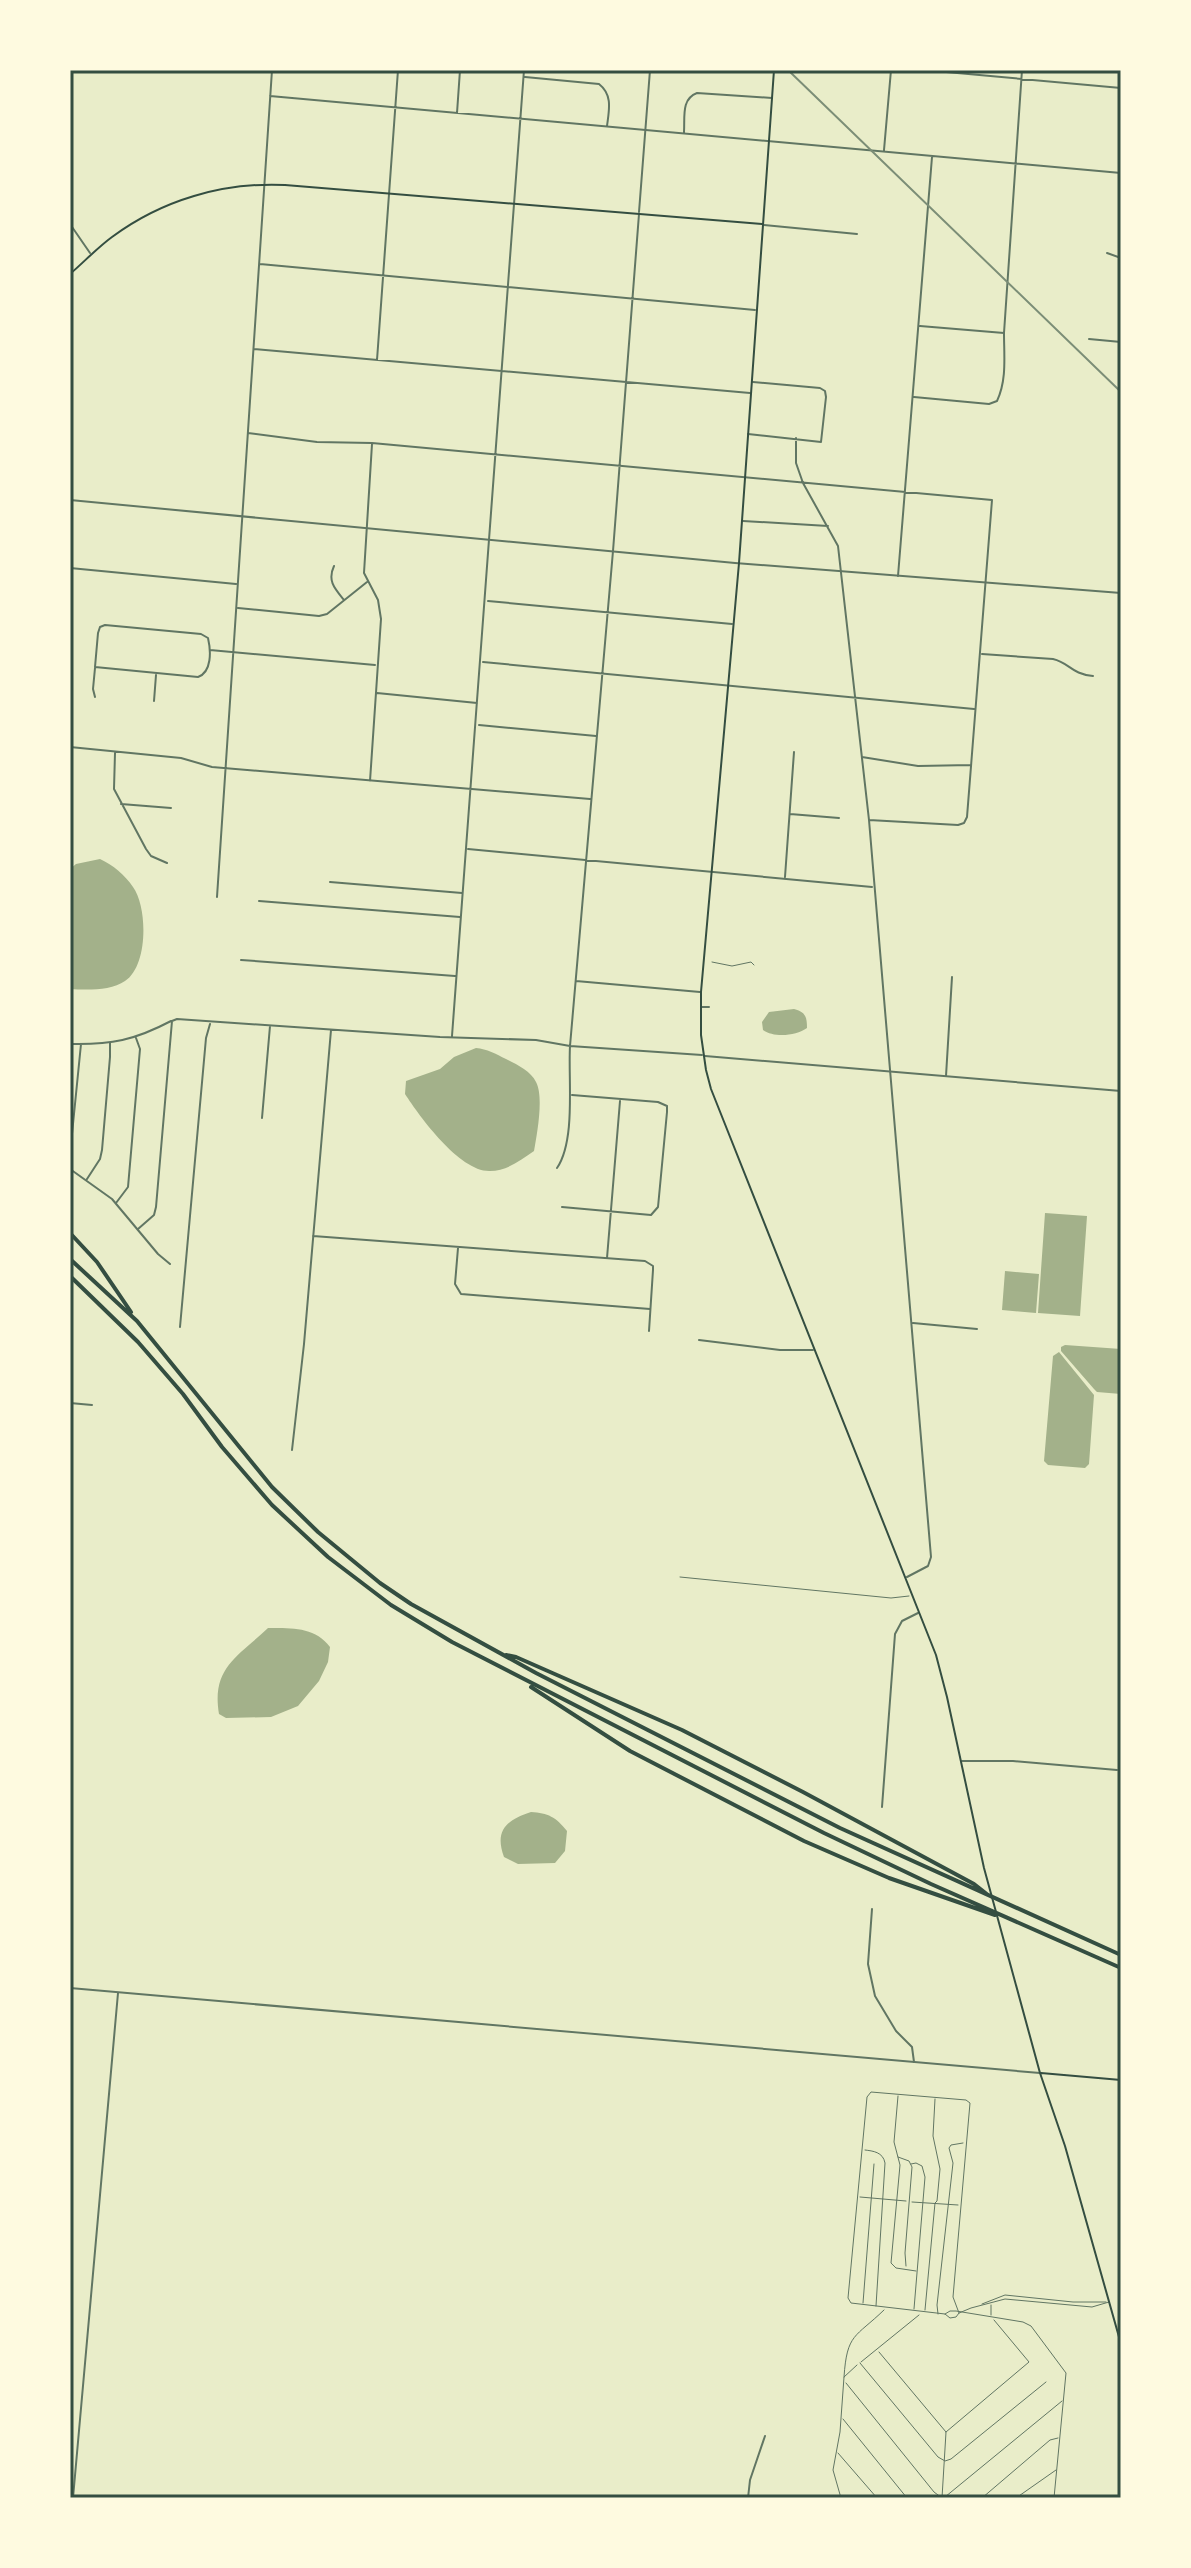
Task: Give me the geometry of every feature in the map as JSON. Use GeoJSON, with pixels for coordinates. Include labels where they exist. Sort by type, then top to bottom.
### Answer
{"type":"FeatureCollection","features":[{"type":"Feature","properties":{"kind":"highway"},"geometry":{"type":"LineString","coordinates":[[70,1233],[97,1262],[137,1321]]}},
{"type":"Feature","properties":{"kind":"highway"},"geometry":{"type":"LineString","coordinates":[[70,1259],[137,1321],[229,1438],[279,1495],[318,1532],[397,1595],[500,1653],[840,1828],[974,1887]]}},
{"type":"Feature","properties":{"kind":"highway"},"geometry":{"type":"LineString","coordinates":[[70,1276],[109,1311],[167,1375],[222,1447],[272,1505],[328,1557],[391,1605],[510,1673],[824,1833],[1121,1968]]}},
{"type":"Feature","properties":{"kind":"highway"},"geometry":{"type":"LineString","coordinates":[[500,1653],[516,1657],[682,1730],[803,1792],[992,1898],[1121,1955]]}},
{"type":"Feature","properties":{"kind":"highway"},"geometry":{"type":"LineString","coordinates":[[510,1673],[630,1751],[732,1805],[856,1865],[982,1911],[1007,1917]]}},
{"type":"Feature","properties":{"kind":"main road"},"geometry":{"type":"LineString","coordinates":[[774,70],[739,563],[701,992],[703,1055],[711,1089],[942,1677],[984,1868],[1040,2073],[1065,2146],[1121,2344]]}},
{"type":"Feature","properties":{"kind":"main road"},"geometry":{"type":"LineString","coordinates":[[70,274],[111,238],[177,202],[217,190],[264,184],[763,225]]}},
{"type":"Feature","properties":{"kind":"main road"},"geometry":{"type":"LineString","coordinates":[[1040,2073],[1121,2080]]}},
{"type":"Feature","properties":{"kind":"street"},"geometry":{"type":"LineString","coordinates":[[217,897],[272,70]]}},
{"type":"Feature","properties":{"kind":"street"},"geometry":{"type":"LineString","coordinates":[[377,361],[398,70]]}},
{"type":"Feature","properties":{"kind":"street"},"geometry":{"type":"LineString","coordinates":[[457,113],[460,70]]}},
{"type":"Feature","properties":{"kind":"street"},"geometry":{"type":"LineString","coordinates":[[452,1036],[524,70]]}},
{"type":"Feature","properties":{"kind":"street"},"geometry":{"type":"LineString","coordinates":[[557,1168],[565,1151],[571,1095],[570,1046],[608,613],[650,70]]}},
{"type":"Feature","properties":{"kind":"street"},"geometry":{"type":"LineString","coordinates":[[884,151],[891,70]]}},
{"type":"Feature","properties":{"kind":"street"},"geometry":{"type":"LineString","coordinates":[[924,70],[1121,88]]}},
{"type":"Feature","properties":{"kind":"street"},"geometry":{"type":"LineString","coordinates":[[913,396],[967,403],[989,404],[997,401],[1004,377],[1004,333],[1022,70]]}},
{"type":"Feature","properties":{"kind":"street"},"geometry":{"type":"LineString","coordinates":[[523,77],[599,84],[609,96],[607,126]]}},
{"type":"Feature","properties":{"kind":"street"},"geometry":{"type":"LineString","coordinates":[[684,133],[685,103],[690,95],[772,98]]}},
{"type":"Feature","properties":{"kind":"street"},"geometry":{"type":"LineString","coordinates":[[270,96],[1121,173]]}},
{"type":"Feature","properties":{"kind":"street"},"geometry":{"type":"LineString","coordinates":[[898,576],[932,156]]}},
{"type":"Feature","properties":{"kind":"street"},"geometry":{"type":"LineString","coordinates":[[70,224],[92,255]]}},
{"type":"Feature","properties":{"kind":"street"},"geometry":{"type":"LineString","coordinates":[[763,225],[857,234]]}},
{"type":"Feature","properties":{"kind":"street"},"geometry":{"type":"LineString","coordinates":[[1107,253],[1121,258]]}},
{"type":"Feature","properties":{"kind":"street"},"geometry":{"type":"LineString","coordinates":[[259,264],[757,310]]}},
{"type":"Feature","properties":{"kind":"street"},"geometry":{"type":"LineString","coordinates":[[918,325],[1004,333]]}},
{"type":"Feature","properties":{"kind":"street"},"geometry":{"type":"LineString","coordinates":[[1089,339],[1121,342]]}},
{"type":"Feature","properties":{"kind":"street"},"geometry":{"type":"LineString","coordinates":[[254,349],[751,394]]}},
{"type":"Feature","properties":{"kind":"street"},"geometry":{"type":"LineString","coordinates":[[748,434],[821,442],[825,391],[752,382]]}},
{"type":"Feature","properties":{"kind":"street"},"geometry":{"type":"LineString","coordinates":[[248,433],[317,442],[372,443],[992,500],[967,817],[964,823],[958,825],[869,820]]}},
{"type":"Feature","properties":{"kind":"street"},"geometry":{"type":"LineString","coordinates":[[796,438],[796,463],[803,483],[838,546],[869,820],[931,1557],[928,1566],[905,1578]]}},
{"type":"Feature","properties":{"kind":"street"},"geometry":{"type":"LineString","coordinates":[[370,781],[380,608],[364,573],[372,443]]}},
{"type":"Feature","properties":{"kind":"street"},"geometry":{"type":"LineString","coordinates":[[70,500],[739,563],[1121,593]]}},
{"type":"Feature","properties":{"kind":"street"},"geometry":{"type":"LineString","coordinates":[[742,521],[829,526]]}},
{"type":"Feature","properties":{"kind":"street"},"geometry":{"type":"LineString","coordinates":[[334,566],[332,585],[345,601]]}},
{"type":"Feature","properties":{"kind":"street"},"geometry":{"type":"LineString","coordinates":[[70,568],[238,584]]}},
{"type":"Feature","properties":{"kind":"street"},"geometry":{"type":"LineString","coordinates":[[236,608],[319,616],[345,601],[367,581]]}},
{"type":"Feature","properties":{"kind":"street"},"geometry":{"type":"LineString","coordinates":[[486,601],[733,624]]}},
{"type":"Feature","properties":{"kind":"street"},"geometry":{"type":"LineString","coordinates":[[95,667],[203,676],[207,670],[208,638],[201,634],[100,627],[98,633],[93,689],[95,697]]}},
{"type":"Feature","properties":{"kind":"street"},"geometry":{"type":"LineString","coordinates":[[209,650],[378,665]]}},
{"type":"Feature","properties":{"kind":"street"},"geometry":{"type":"LineString","coordinates":[[981,654],[1053,659],[1062,661],[1078,675],[1093,676]]}},
{"type":"Feature","properties":{"kind":"street"},"geometry":{"type":"LineString","coordinates":[[482,662],[976,709]]}},
{"type":"Feature","properties":{"kind":"street"},"geometry":{"type":"LineString","coordinates":[[154,701],[157,673]]}},
{"type":"Feature","properties":{"kind":"street"},"geometry":{"type":"LineString","coordinates":[[377,693],[478,703]]}},
{"type":"Feature","properties":{"kind":"street"},"geometry":{"type":"LineString","coordinates":[[477,725],[597,736]]}},
{"type":"Feature","properties":{"kind":"street"},"geometry":{"type":"LineString","coordinates":[[70,747],[181,758],[225,769],[591,799]]}},
{"type":"Feature","properties":{"kind":"street"},"geometry":{"type":"LineString","coordinates":[[115,752],[114,789],[121,804],[151,856],[167,863]]}},
{"type":"Feature","properties":{"kind":"street"},"geometry":{"type":"LineString","coordinates":[[785,877],[794,752]]}},
{"type":"Feature","properties":{"kind":"street"},"geometry":{"type":"LineString","coordinates":[[861,757],[918,766],[971,765]]}},
{"type":"Feature","properties":{"kind":"street"},"geometry":{"type":"LineString","coordinates":[[121,804],[171,808]]}},
{"type":"Feature","properties":{"kind":"street"},"geometry":{"type":"LineString","coordinates":[[789,814],[839,818]]}},
{"type":"Feature","properties":{"kind":"street"},"geometry":{"type":"LineString","coordinates":[[467,849],[873,887]]}},
{"type":"Feature","properties":{"kind":"street"},"geometry":{"type":"LineString","coordinates":[[330,882],[463,893]]}},
{"type":"Feature","properties":{"kind":"street"},"geometry":{"type":"LineString","coordinates":[[259,901],[461,918]]}},
{"type":"Feature","properties":{"kind":"street"},"geometry":{"type":"LineString","coordinates":[[241,960],[456,976]]}},
{"type":"Feature","properties":{"kind":"street"},"geometry":{"type":"LineString","coordinates":[[704,962],[712,962]]}},
{"type":"Feature","properties":{"kind":"street"},"geometry":{"type":"LineString","coordinates":[[946,1076],[952,977]]}},
{"type":"Feature","properties":{"kind":"street"},"geometry":{"type":"LineString","coordinates":[[576,981],[701,992]]}},
{"type":"Feature","properties":{"kind":"street"},"geometry":{"type":"LineString","coordinates":[[701,1007],[709,1007]]}},
{"type":"Feature","properties":{"kind":"street"},"geometry":{"type":"LineString","coordinates":[[70,1044],[110,1043],[136,1038],[184,1018],[210,1023],[536,1040],[570,1046],[1121,1091]]}},
{"type":"Feature","properties":{"kind":"street"},"geometry":{"type":"LineString","coordinates":[[138,1229],[154,1215],[156,1207],[172,1021]]}},
{"type":"Feature","properties":{"kind":"street"},"geometry":{"type":"LineString","coordinates":[[180,1327],[206,1038],[210,1023]]}},
{"type":"Feature","properties":{"kind":"street"},"geometry":{"type":"LineString","coordinates":[[262,1118],[270,1024]]}},
{"type":"Feature","properties":{"kind":"street"},"geometry":{"type":"LineString","coordinates":[[292,1450],[331,1029]]}},
{"type":"Feature","properties":{"kind":"street"},"geometry":{"type":"LineString","coordinates":[[116,1203],[128,1187],[140,1049],[136,1038]]}},
{"type":"Feature","properties":{"kind":"street"},"geometry":{"type":"LineString","coordinates":[[87,1179],[102,1150],[110,1043]]}},
{"type":"Feature","properties":{"kind":"street"},"geometry":{"type":"LineString","coordinates":[[70,1154],[81,1044]]}},
{"type":"Feature","properties":{"kind":"street"},"geometry":{"type":"LineString","coordinates":[[562,1207],[651,1215],[658,1207],[667,1112],[667,1106],[658,1102],[571,1095]]}},
{"type":"Feature","properties":{"kind":"street"},"geometry":{"type":"LineString","coordinates":[[607,1258],[620,1100]]}},
{"type":"Feature","properties":{"kind":"street"},"geometry":{"type":"LineString","coordinates":[[70,1169],[116,1203],[170,1264]]}},
{"type":"Feature","properties":{"kind":"street"},"geometry":{"type":"LineString","coordinates":[[312,1236],[645,1261],[653,1266],[649,1331]]}},
{"type":"Feature","properties":{"kind":"street"},"geometry":{"type":"LineString","coordinates":[[458,1247],[455,1284],[461,1294],[650,1309]]}},
{"type":"Feature","properties":{"kind":"street"},"geometry":{"type":"LineString","coordinates":[[912,1323],[977,1329]]}},
{"type":"Feature","properties":{"kind":"street"},"geometry":{"type":"LineString","coordinates":[[699,1340],[780,1350],[814,1350]]}},
{"type":"Feature","properties":{"kind":"street"},"geometry":{"type":"LineString","coordinates":[[70,1403],[92,1405]]}},
{"type":"Feature","properties":{"kind":"street"},"geometry":{"type":"LineString","coordinates":[[882,1807],[895,1634],[902,1621],[919,1613]]}},
{"type":"Feature","properties":{"kind":"street"},"geometry":{"type":"LineString","coordinates":[[961,1761],[1013,1761],[1117,1770]]}},
{"type":"Feature","properties":{"kind":"street"},"geometry":{"type":"LineString","coordinates":[[872,1909],[868,1964],[875,1996],[896,2031],[912,2047],[914,2062]]}},
{"type":"Feature","properties":{"kind":"street"},"geometry":{"type":"LineString","coordinates":[[70,1988],[1040,2073]]}},
{"type":"Feature","properties":{"kind":"street"},"geometry":{"type":"LineString","coordinates":[[73,2498],[118,1992]]}},
{"type":"Feature","properties":{"kind":"street"},"geometry":{"type":"LineString","coordinates":[[748,2498],[750,2480],[765,2436]]}},
{"type":"Feature","properties":{"kind":"lane"},"geometry":{"type":"LineString","coordinates":[[712,962],[732,966],[751,962],[754,965]]}},
{"type":"Feature","properties":{"kind":"lane"},"geometry":{"type":"LineString","coordinates":[[680,1577],[891,1598],[912,1596]]}},
{"type":"Feature","properties":{"kind":"lane"},"geometry":{"type":"LineString","coordinates":[[959,2313],[953,2297],[966,2170],[969,2101],[873,2091],[869,2093],[857,2196],[848,2298],[851,2303],[956,2317],[992,2300],[1092,2307],[1109,2302]]}},
{"type":"Feature","properties":{"kind":"lane"},"geometry":{"type":"LineString","coordinates":[[899,2093],[894,2142],[900,2165],[892,2264],[896,2268],[916,2271]]}},
{"type":"Feature","properties":{"kind":"lane"},"geometry":{"type":"LineString","coordinates":[[925,2313],[940,2176],[933,2136],[936,2096]]}},
{"type":"Feature","properties":{"kind":"lane"},"geometry":{"type":"LineString","coordinates":[[938,2314],[953,2163],[949,2148],[966,2143]]}},
{"type":"Feature","properties":{"kind":"lane"},"geometry":{"type":"LineString","coordinates":[[862,2150],[874,2151],[884,2158],[876,2307]]}},
{"type":"Feature","properties":{"kind":"lane"},"geometry":{"type":"LineString","coordinates":[[897,2157],[911,2164],[919,2164],[925,2170],[913,2311]]}},
{"type":"Feature","properties":{"kind":"lane"},"geometry":{"type":"LineString","coordinates":[[862,2305],[874,2164]]}},
{"type":"Feature","properties":{"kind":"lane"},"geometry":{"type":"LineString","coordinates":[[906,2269],[911,2164]]}},
{"type":"Feature","properties":{"kind":"lane"},"geometry":{"type":"LineString","coordinates":[[857,2196],[961,2205]]}},
{"type":"Feature","properties":{"kind":"lane"},"geometry":{"type":"LineString","coordinates":[[946,2432],[1029,2362],[993,2318],[990,2312],[992,2300]]}},
{"type":"Feature","properties":{"kind":"lane"},"geometry":{"type":"LineString","coordinates":[[845,2498],[833,2476],[846,2352],[849,2342],[886,2308]]}},
{"type":"Feature","properties":{"kind":"lane"},"geometry":{"type":"LineString","coordinates":[[945,2314],[950,2311],[1023,2322],[1031,2326],[1066,2373],[1054,2498]]}},
{"type":"Feature","properties":{"kind":"lane"},"geometry":{"type":"LineString","coordinates":[[844,2377],[920,2312]]}},
{"type":"Feature","properties":{"kind":"lane"},"geometry":{"type":"LineString","coordinates":[[878,2350],[946,2432],[942,2498]]}},
{"type":"Feature","properties":{"kind":"lane"},"geometry":{"type":"LineString","coordinates":[[860,2363],[938,2457],[945,2461],[1046,2382]]}},
{"type":"Feature","properties":{"kind":"lane"},"geometry":{"type":"LineString","coordinates":[[844,2381],[942,2498]]}},
{"type":"Feature","properties":{"kind":"lane"},"geometry":{"type":"LineString","coordinates":[[942,2498],[1063,2400]]}},
{"type":"Feature","properties":{"kind":"lane"},"geometry":{"type":"LineString","coordinates":[[841,2418],[907,2498]]}},
{"type":"Feature","properties":{"kind":"lane"},"geometry":{"type":"LineString","coordinates":[[982,2498],[1050,2440],[1060,2438]]}},
{"type":"Feature","properties":{"kind":"lane"},"geometry":{"type":"LineString","coordinates":[[836,2451],[877,2498]]}},
{"type":"Feature","properties":{"kind":"lane"},"geometry":{"type":"LineString","coordinates":[[1016,2498],[1051,2471],[1057,2470]]}},
{"type":"Feature","properties":{"kind":"shaded area"},"geometry":{"type":"Polygon","coordinates":[[[100,859],[122,874],[138,896],[143,922],[142,950],[133,974],[125,981],[113,987],[70,989],[70,869],[76,864],[100,859]]]}},
{"type":"Feature","properties":{"kind":"shaded area"},"geometry":{"type":"Polygon","coordinates":[[[794,1009],[805,1015],[807,1028],[785,1035],[763,1030],[762,1022],[769,1012],[794,1009]]]}},
{"type":"Feature","properties":{"kind":"shaded area"},"geometry":{"type":"Polygon","coordinates":[[[476,1048],[523,1068],[534,1078],[538,1089],[539,1116],[534,1151],[496,1171],[478,1169],[454,1153],[405,1094],[406,1081],[440,1069],[454,1057],[476,1048]]]}},
{"type":"Feature","properties":{"kind":"shaded area"},"geometry":{"type":"Polygon","coordinates":[[[1045,1213],[1087,1216],[1080,1316],[1038,1313],[1045,1213]]]}},
{"type":"Feature","properties":{"kind":"shaded area"},"geometry":{"type":"Polygon","coordinates":[[[1005,1271],[1039,1274],[1036,1313],[1002,1310],[1005,1271]]]}},
{"type":"Feature","properties":{"kind":"shaded area"},"geometry":{"type":"Polygon","coordinates":[[[1065,1345],[1121,1349],[1121,1394],[1097,1392],[1061,1351],[1065,1345]]]}},
{"type":"Feature","properties":{"kind":"shaded area"},"geometry":{"type":"Polygon","coordinates":[[[1059,1352],[1094,1395],[1089,1464],[1085,1468],[1048,1465],[1044,1461],[1053,1356],[1059,1352]]]}},
{"type":"Feature","properties":{"kind":"shaded area"},"geometry":{"type":"Polygon","coordinates":[[[268,1628],[310,1632],[330,1647],[328,1662],[319,1681],[298,1706],[271,1717],[226,1718],[219,1714],[219,1685],[223,1674],[238,1655],[268,1628]]]}},
{"type":"Feature","properties":{"kind":"shaded area"},"geometry":{"type":"Polygon","coordinates":[[[531,1812],[551,1817],[567,1831],[565,1851],[555,1863],[518,1864],[504,1857],[501,1840],[505,1827],[531,1812]]]}},
{"type":"Feature","properties":{"kind":"railway"},"geometry":{"type":"LineString","coordinates":[[788,70],[1121,392]]}}]}
